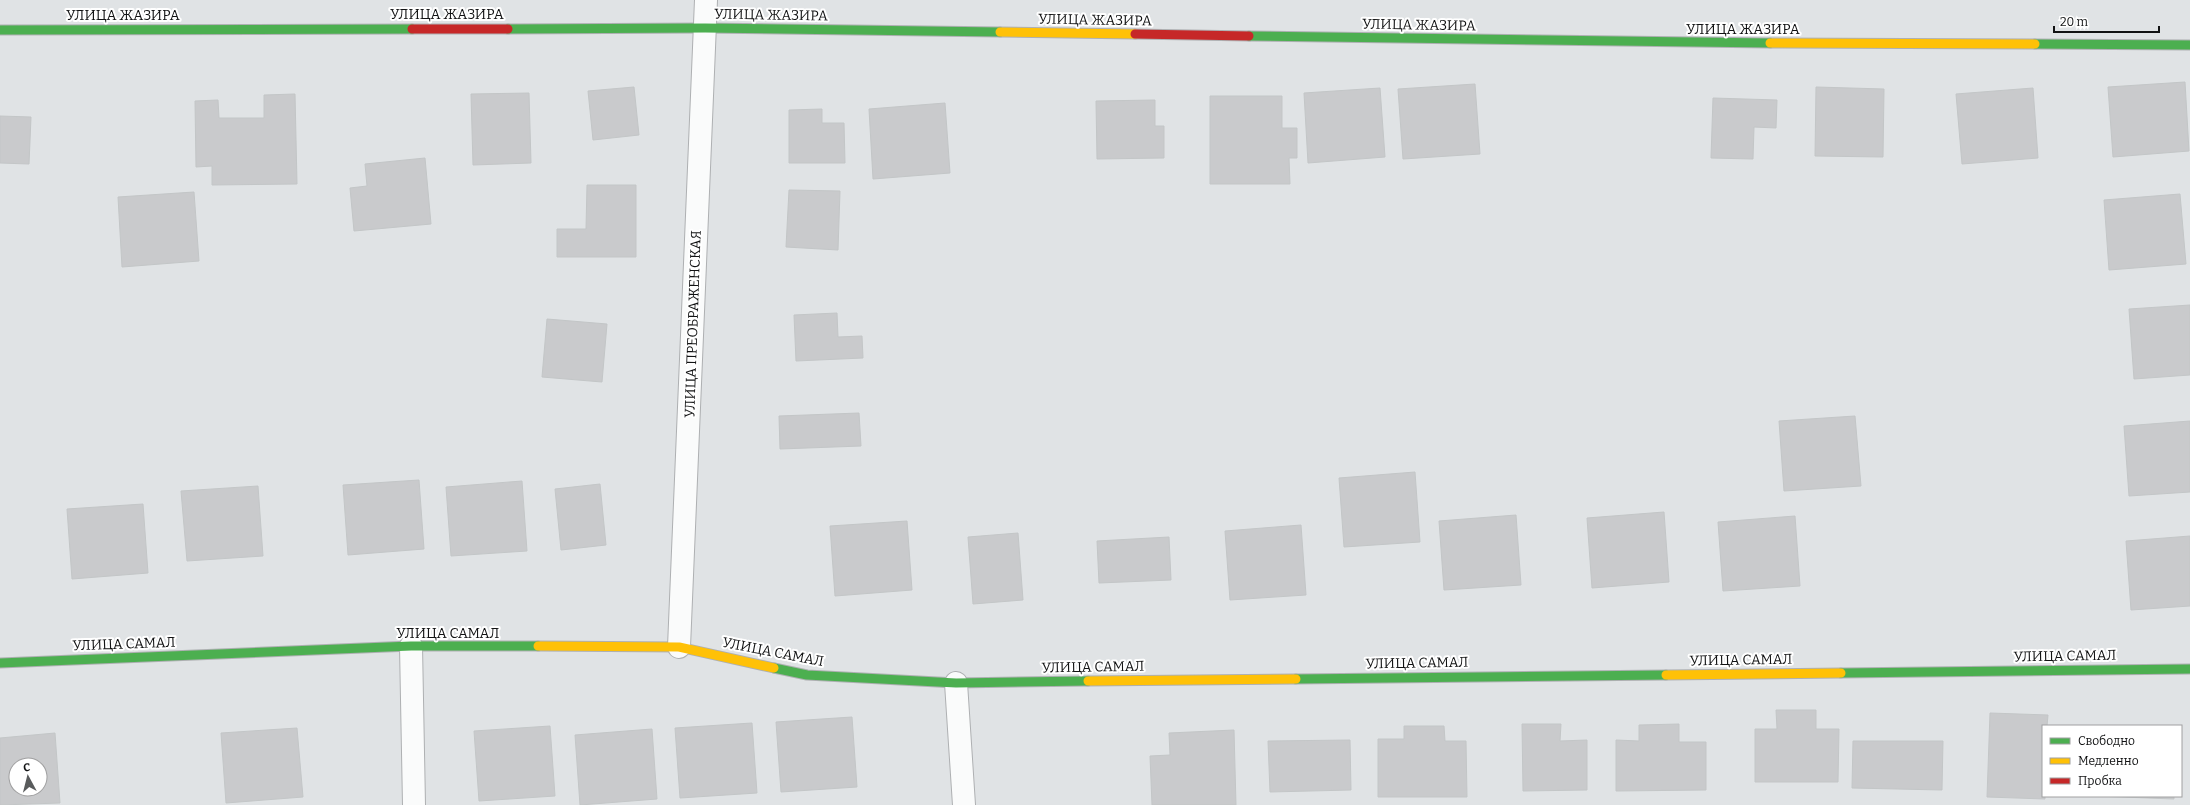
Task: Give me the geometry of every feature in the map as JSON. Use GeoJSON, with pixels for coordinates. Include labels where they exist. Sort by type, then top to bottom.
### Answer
{"type":"FeatureCollection","features":[{"type":"Feature","properties":{"kind":"street","name":"УЛИЦА ПРЕОБРАЖЕНСКАЯ"},"geometry":{"type":"LineString","coordinates":[[679,647],[706,0]]}},
{"type":"Feature","properties":{"kind":"street","name":"УЛИЦА ЖАЗИРА"},"geometry":{"type":"LineString","coordinates":[[0,30],[705,28],[1655,42],[2190,45]]}},
{"type":"Feature","properties":{"kind":"street","name":"УЛИЦА САМАЛ"},"geometry":{"type":"LineString","coordinates":[[0,663],[410,646],[679,647],[807,675],[956,683],[2190,669]]}},
{"type":"Feature","properties":{"kind":"street"},"geometry":{"type":"LineString","coordinates":[[410,646],[414,805]]}},
{"type":"Feature","properties":{"kind":"street"},"geometry":{"type":"LineString","coordinates":[[956,683],[964,805]]}},
{"type":"Feature","properties":{"kind":"building"},"geometry":{"type":"Polygon","coordinates":[[[2185,82],[2189,151],[2113,157],[2108,87],[2185,82]]]}},
{"type":"Feature","properties":{"kind":"building"},"geometry":{"type":"Polygon","coordinates":[[[1475,84],[1480,154],[1403,159],[1398,89],[1475,84]]]}},
{"type":"Feature","properties":{"kind":"building"},"geometry":{"type":"Polygon","coordinates":[[[634,87],[639,135],[593,140],[588,91],[634,87]]]}},
{"type":"Feature","properties":{"kind":"building"},"geometry":{"type":"Polygon","coordinates":[[[1816,87],[1884,89],[1883,157],[1815,156],[1816,87]]]}},
{"type":"Feature","properties":{"kind":"building"},"geometry":{"type":"Polygon","coordinates":[[[1380,88],[1385,157],[1308,163],[1304,93],[1380,88]]]}},
{"type":"Feature","properties":{"kind":"building"},"geometry":{"type":"Polygon","coordinates":[[[2033,88],[2038,158],[1962,164],[1956,94],[2033,88]]]}},
{"type":"Feature","properties":{"kind":"building"},"geometry":{"type":"Polygon","coordinates":[[[529,93],[531,163],[473,165],[471,94],[529,93]]]}},
{"type":"Feature","properties":{"kind":"building"},"geometry":{"type":"Polygon","coordinates":[[[295,94],[297,184],[212,185],[212,166],[196,167],[195,101],[218,100],[219,118],[264,118],[264,95],[295,94]]]}},
{"type":"Feature","properties":{"kind":"building"},"geometry":{"type":"Polygon","coordinates":[[[1210,96],[1282,96],[1282,128],[1297,128],[1297,158],[1289,158],[1290,184],[1210,184],[1210,96]]]}},
{"type":"Feature","properties":{"kind":"building"},"geometry":{"type":"Polygon","coordinates":[[[1713,98],[1777,100],[1776,128],[1754,127],[1753,159],[1711,158],[1713,98]]]}},
{"type":"Feature","properties":{"kind":"building"},"geometry":{"type":"Polygon","coordinates":[[[1155,100],[1155,126],[1164,126],[1164,158],[1097,159],[1096,101],[1155,100]]]}},
{"type":"Feature","properties":{"kind":"building"},"geometry":{"type":"Polygon","coordinates":[[[945,103],[950,173],[873,179],[869,109],[945,103]]]}},
{"type":"Feature","properties":{"kind":"building"},"geometry":{"type":"Polygon","coordinates":[[[822,109],[822,123],[844,123],[845,163],[789,163],[789,110],[822,109]]]}},
{"type":"Feature","properties":{"kind":"building"},"geometry":{"type":"Polygon","coordinates":[[[0,116],[31,117],[29,164],[0,163],[0,116]]]}},
{"type":"Feature","properties":{"kind":"building"},"geometry":{"type":"Polygon","coordinates":[[[425,158],[431,224],[354,231],[350,188],[367,186],[365,164],[425,158]]]}},
{"type":"Feature","properties":{"kind":"building"},"geometry":{"type":"Polygon","coordinates":[[[587,185],[636,185],[636,257],[557,257],[557,229],[586,229],[587,185]]]}},
{"type":"Feature","properties":{"kind":"building"},"geometry":{"type":"Polygon","coordinates":[[[789,190],[840,191],[838,250],[786,247],[789,190]]]}},
{"type":"Feature","properties":{"kind":"building"},"geometry":{"type":"Polygon","coordinates":[[[194,192],[199,261],[122,267],[118,197],[194,192]]]}},
{"type":"Feature","properties":{"kind":"building"},"geometry":{"type":"Polygon","coordinates":[[[2180,194],[2186,264],[2109,270],[2104,200],[2180,194]]]}},
{"type":"Feature","properties":{"kind":"building"},"geometry":{"type":"Polygon","coordinates":[[[2190,305],[2190,375],[2134,379],[2129,309],[2190,305]]]}},
{"type":"Feature","properties":{"kind":"building"},"geometry":{"type":"Polygon","coordinates":[[[837,313],[838,337],[862,336],[863,358],[796,361],[794,315],[837,313]]]}},
{"type":"Feature","properties":{"kind":"building"},"geometry":{"type":"Polygon","coordinates":[[[547,319],[607,324],[602,382],[542,377],[547,319]]]}},
{"type":"Feature","properties":{"kind":"building"},"geometry":{"type":"Polygon","coordinates":[[[859,413],[861,446],[780,449],[779,416],[859,413]]]}},
{"type":"Feature","properties":{"kind":"building"},"geometry":{"type":"Polygon","coordinates":[[[1855,416],[1861,486],[1784,491],[1779,421],[1855,416]]]}},
{"type":"Feature","properties":{"kind":"building"},"geometry":{"type":"Polygon","coordinates":[[[2190,421],[2190,492],[2129,496],[2124,426],[2190,421]]]}},
{"type":"Feature","properties":{"kind":"building"},"geometry":{"type":"Polygon","coordinates":[[[1415,472],[1420,542],[1344,547],[1339,478],[1415,472]]]}},
{"type":"Feature","properties":{"kind":"building"},"geometry":{"type":"Polygon","coordinates":[[[419,480],[424,549],[348,555],[343,485],[419,480]]]}},
{"type":"Feature","properties":{"kind":"building"},"geometry":{"type":"Polygon","coordinates":[[[522,481],[527,551],[451,556],[446,487],[522,481]]]}},
{"type":"Feature","properties":{"kind":"building"},"geometry":{"type":"Polygon","coordinates":[[[600,484],[606,545],[561,550],[555,489],[600,484]]]}},
{"type":"Feature","properties":{"kind":"building"},"geometry":{"type":"Polygon","coordinates":[[[258,486],[263,556],[187,561],[181,491],[258,486]]]}},
{"type":"Feature","properties":{"kind":"building"},"geometry":{"type":"Polygon","coordinates":[[[143,504],[148,573],[72,579],[67,509],[143,504]]]}},
{"type":"Feature","properties":{"kind":"building"},"geometry":{"type":"Polygon","coordinates":[[[1664,512],[1669,582],[1592,588],[1587,518],[1664,512]]]}},
{"type":"Feature","properties":{"kind":"building"},"geometry":{"type":"Polygon","coordinates":[[[1516,515],[1521,585],[1444,590],[1439,521],[1516,515]]]}},
{"type":"Feature","properties":{"kind":"building"},"geometry":{"type":"Polygon","coordinates":[[[1795,516],[1800,586],[1723,591],[1718,522],[1795,516]]]}},
{"type":"Feature","properties":{"kind":"building"},"geometry":{"type":"Polygon","coordinates":[[[907,521],[912,590],[835,596],[830,526],[907,521]]]}},
{"type":"Feature","properties":{"kind":"building"},"geometry":{"type":"Polygon","coordinates":[[[1301,525],[1306,595],[1230,600],[1225,531],[1301,525]]]}},
{"type":"Feature","properties":{"kind":"building"},"geometry":{"type":"Polygon","coordinates":[[[1018,533],[1023,600],[973,604],[968,537],[1018,533]]]}},
{"type":"Feature","properties":{"kind":"building"},"geometry":{"type":"Polygon","coordinates":[[[2190,536],[2190,606],[2131,610],[2126,541],[2190,536]]]}},
{"type":"Feature","properties":{"kind":"building"},"geometry":{"type":"Polygon","coordinates":[[[1169,537],[1171,580],[1099,583],[1097,541],[1169,537]]]}},
{"type":"Feature","properties":{"kind":"building"},"geometry":{"type":"Polygon","coordinates":[[[1776,710],[1816,710],[1816,729],[1839,729],[1838,782],[1755,782],[1755,729],[1777,729],[1776,710]]]}},
{"type":"Feature","properties":{"kind":"building"},"geometry":{"type":"Polygon","coordinates":[[[1990,713],[2048,715],[2047,725],[2042,725],[2042,797],[2045,797],[2045,799],[1987,797],[1990,713]]]}},
{"type":"Feature","properties":{"kind":"building"},"geometry":{"type":"Polygon","coordinates":[[[852,717],[857,787],[781,792],[776,722],[852,717]]]}},
{"type":"Feature","properties":{"kind":"building"},"geometry":{"type":"Polygon","coordinates":[[[752,723],[757,793],[680,798],[675,728],[752,723]]]}},
{"type":"Feature","properties":{"kind":"building"},"geometry":{"type":"Polygon","coordinates":[[[1522,724],[1561,724],[1560,741],[1587,740],[1587,790],[1523,791],[1522,724]]]}},
{"type":"Feature","properties":{"kind":"building"},"geometry":{"type":"Polygon","coordinates":[[[1679,724],[1679,742],[1706,742],[1706,790],[1616,791],[1616,740],[1639,741],[1639,725],[1679,724]]]}},
{"type":"Feature","properties":{"kind":"building"},"geometry":{"type":"Polygon","coordinates":[[[550,726],[555,796],[479,801],[474,731],[550,726]]]}},
{"type":"Feature","properties":{"kind":"building"},"geometry":{"type":"Polygon","coordinates":[[[1404,726],[1444,726],[1445,741],[1466,741],[1467,797],[1378,797],[1378,739],[1404,739],[1404,726]]]}},
{"type":"Feature","properties":{"kind":"building"},"geometry":{"type":"Polygon","coordinates":[[[297,728],[303,797],[226,803],[221,733],[297,728]]]}},
{"type":"Feature","properties":{"kind":"building"},"geometry":{"type":"Polygon","coordinates":[[[652,729],[657,799],[580,805],[575,735],[652,729]]]}},
{"type":"Feature","properties":{"kind":"building"},"geometry":{"type":"Polygon","coordinates":[[[1234,730],[1236,805],[1152,805],[1150,756],[1170,755],[1169,733],[1234,730]]]}},
{"type":"Feature","properties":{"kind":"building"},"geometry":{"type":"Polygon","coordinates":[[[55,733],[60,803],[0,805],[0,738],[55,733]]]}},
{"type":"Feature","properties":{"kind":"building"},"geometry":{"type":"Polygon","coordinates":[[[1350,740],[1351,790],[1270,792],[1268,741],[1350,740]]]}},
{"type":"Feature","properties":{"kind":"building"},"geometry":{"type":"Polygon","coordinates":[[[1853,741],[1943,741],[1942,790],[1852,788],[1853,741]]]}},
{"type":"Feature","properties":{"kind":"building"},"geometry":{"type":"Polygon","coordinates":[[[2122,797],[2174,797],[2174,799],[2122,797]]]}},
{"type":"Feature","properties":{"kind":"traffic: fast"},"geometry":{"type":"LineString","coordinates":[[508,29],[705,28],[1000,32]]}},
{"type":"Feature","properties":{"kind":"traffic: fast"},"geometry":{"type":"LineString","coordinates":[[0,30],[412,29]]}},
{"type":"Feature","properties":{"kind":"traffic: fast"},"geometry":{"type":"LineString","coordinates":[[1249,36],[1770,43]]}},
{"type":"Feature","properties":{"kind":"traffic: fast"},"geometry":{"type":"LineString","coordinates":[[2035,44],[2190,45]]}},
{"type":"Feature","properties":{"kind":"traffic: fast"},"geometry":{"type":"LineString","coordinates":[[0,663],[411,646],[538,646]]}},
{"type":"Feature","properties":{"kind":"traffic: fast"},"geometry":{"type":"LineString","coordinates":[[774,668],[807,675],[956,683],[1088,681]]}},
{"type":"Feature","properties":{"kind":"traffic: fast"},"geometry":{"type":"LineString","coordinates":[[1841,673],[2190,669]]}},
{"type":"Feature","properties":{"kind":"traffic: fast"},"geometry":{"type":"LineString","coordinates":[[1296,679],[1666,675]]}},
{"type":"Feature","properties":{"kind":"traffic: slow"},"geometry":{"type":"LineString","coordinates":[[1000,32],[1135,34]]}},
{"type":"Feature","properties":{"kind":"traffic: slow"},"geometry":{"type":"LineString","coordinates":[[1770,43],[2035,44]]}},
{"type":"Feature","properties":{"kind":"traffic: slow"},"geometry":{"type":"LineString","coordinates":[[538,646],[679,647],[774,668]]}},
{"type":"Feature","properties":{"kind":"traffic: slow"},"geometry":{"type":"LineString","coordinates":[[1666,675],[1841,673]]}},
{"type":"Feature","properties":{"kind":"traffic: slow"},"geometry":{"type":"LineString","coordinates":[[1088,681],[1296,679]]}},
{"type":"Feature","properties":{"kind":"traffic: jam"},"geometry":{"type":"LineString","coordinates":[[412,29],[508,29]]}},
{"type":"Feature","properties":{"kind":"traffic: jam"},"geometry":{"type":"LineString","coordinates":[[1135,34],[1249,36]]}}]}
